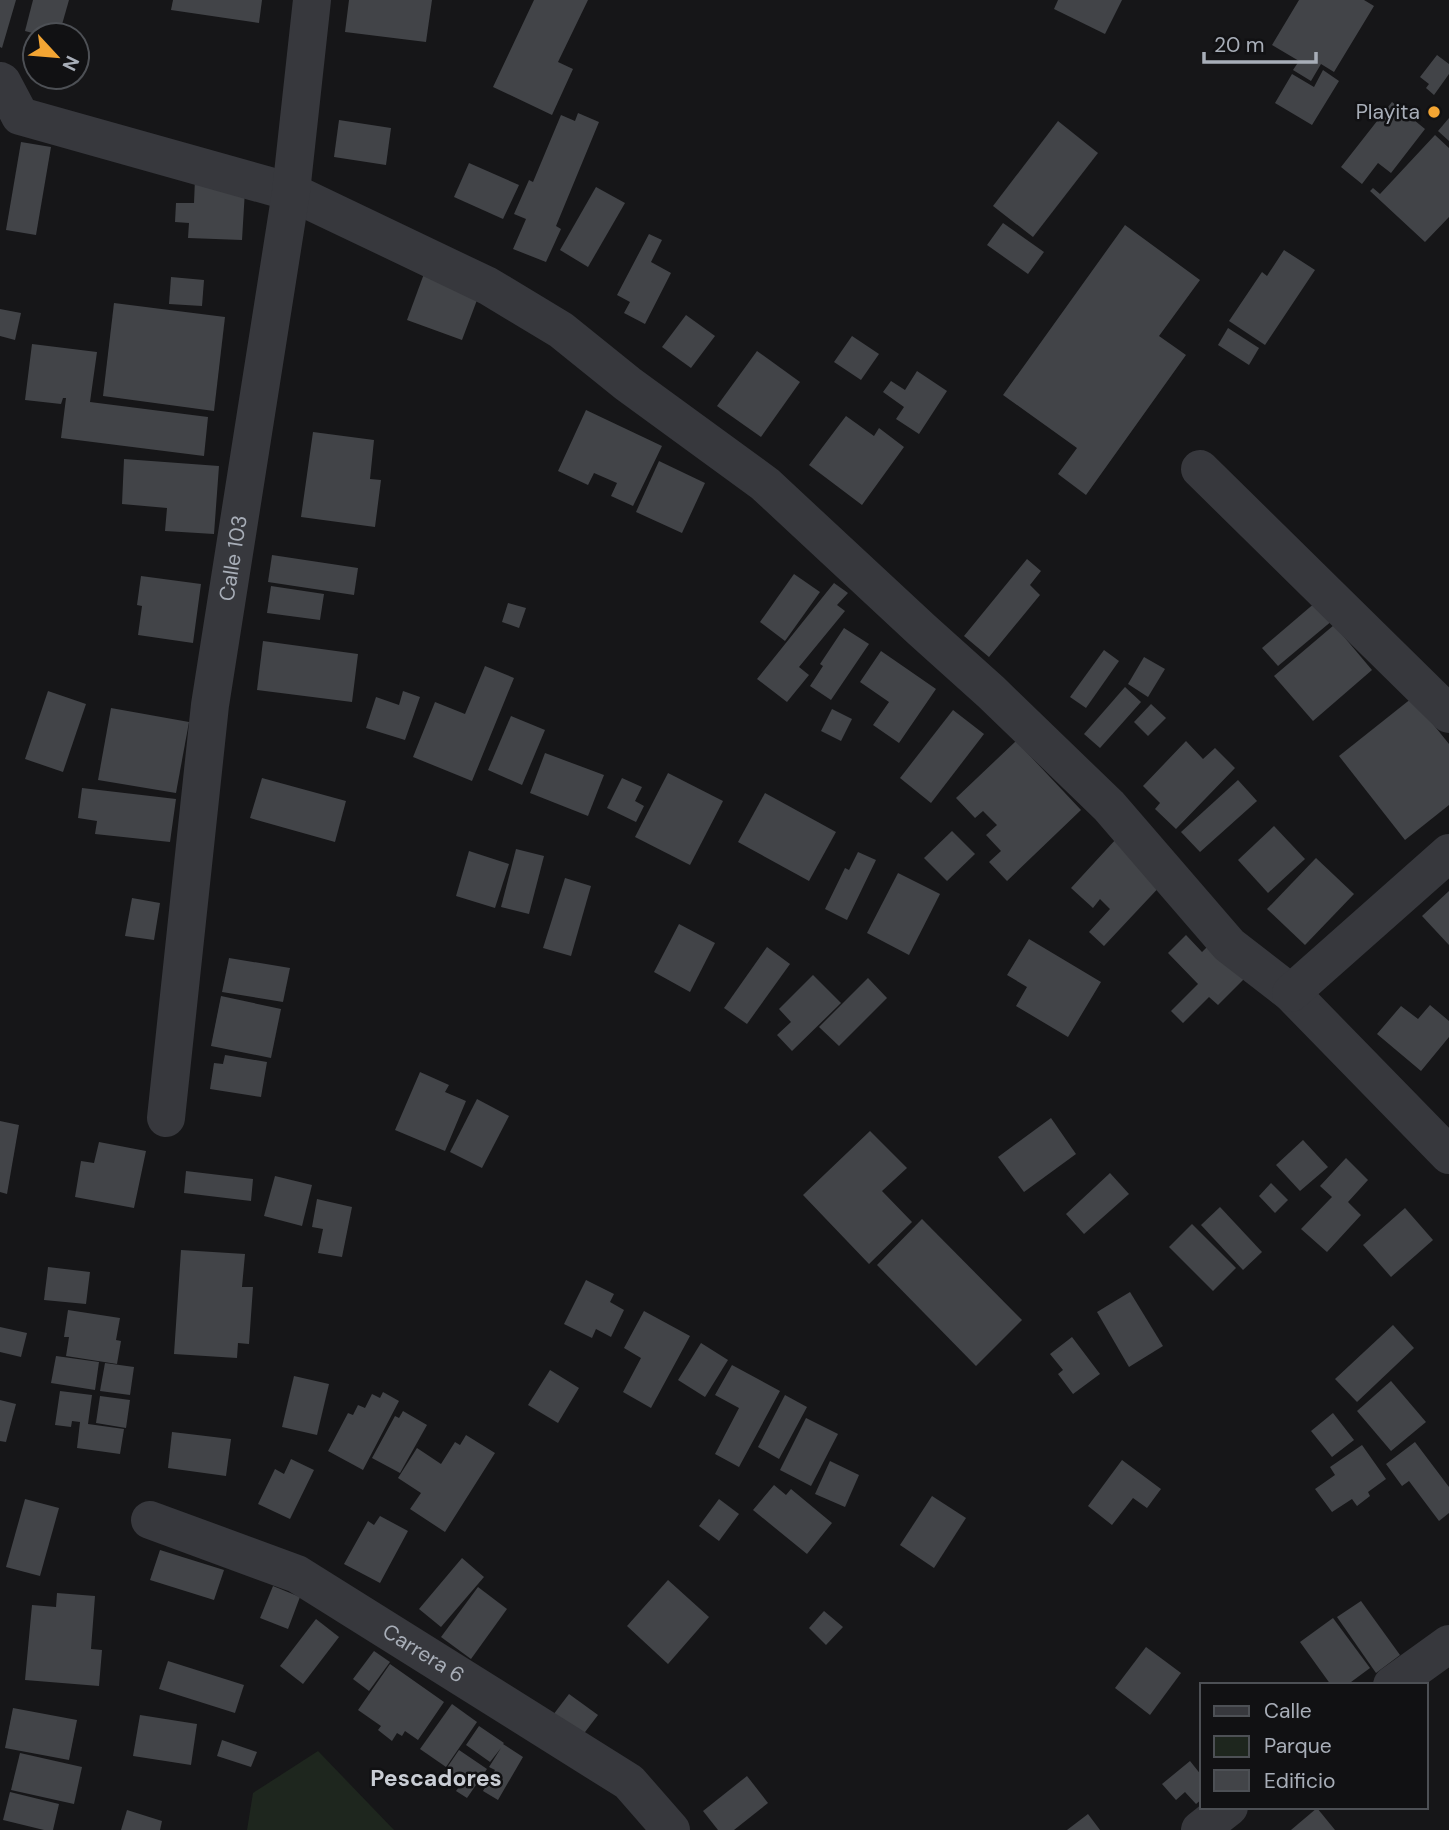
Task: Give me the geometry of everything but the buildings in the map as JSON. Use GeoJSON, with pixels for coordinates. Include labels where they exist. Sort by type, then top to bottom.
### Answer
{"type":"FeatureCollection","features":[{"type":"Feature","properties":{"kind":"street","name":"Calle 103"},"geometry":{"type":"LineString","coordinates":[[166,1118],[211,705],[290,192],[312,0]]}},
{"type":"Feature","properties":{"kind":"street"},"geometry":{"type":"LineString","coordinates":[[0,80],[20,116],[290,192],[488,286],[551,324],[765,484],[991,692],[1109,806],[1228,945],[1291,993],[1449,1155]]}},
{"type":"Feature","properties":{"kind":"street"},"geometry":{"type":"LineString","coordinates":[[1200,469],[1449,714]]}},
{"type":"Feature","properties":{"kind":"street"},"geometry":{"type":"LineString","coordinates":[[1291,993],[1449,853]]}},
{"type":"Feature","properties":{"kind":"street","name":"Carrera 6"},"geometry":{"type":"LineString","coordinates":[[150,1520],[297,1574],[629,1782],[671,1830]]}},
{"type":"Feature","properties":{"kind":"street"},"geometry":{"type":"LineString","coordinates":[[1395,1683],[1449,1644]]}},
{"type":"Feature","properties":{"kind":"street"},"geometry":{"type":"LineString","coordinates":[[1200,1830],[1226,1809]]}},
{"type":"Feature","properties":{"kind":"green space"},"geometry":{"type":"Polygon","coordinates":[[[318,1751],[394,1830],[247,1830],[253,1793],[318,1751]]]}},
{"type":"Feature","properties":{"kind":"place","name":"Playita"},"geometry":{"type":"Point","coordinates":[1434,112]}},
{"type":"Feature","properties":{"kind":"district","name":"Pescadores"},"geometry":{"type":"Point","coordinates":[436,1778]}}]}
